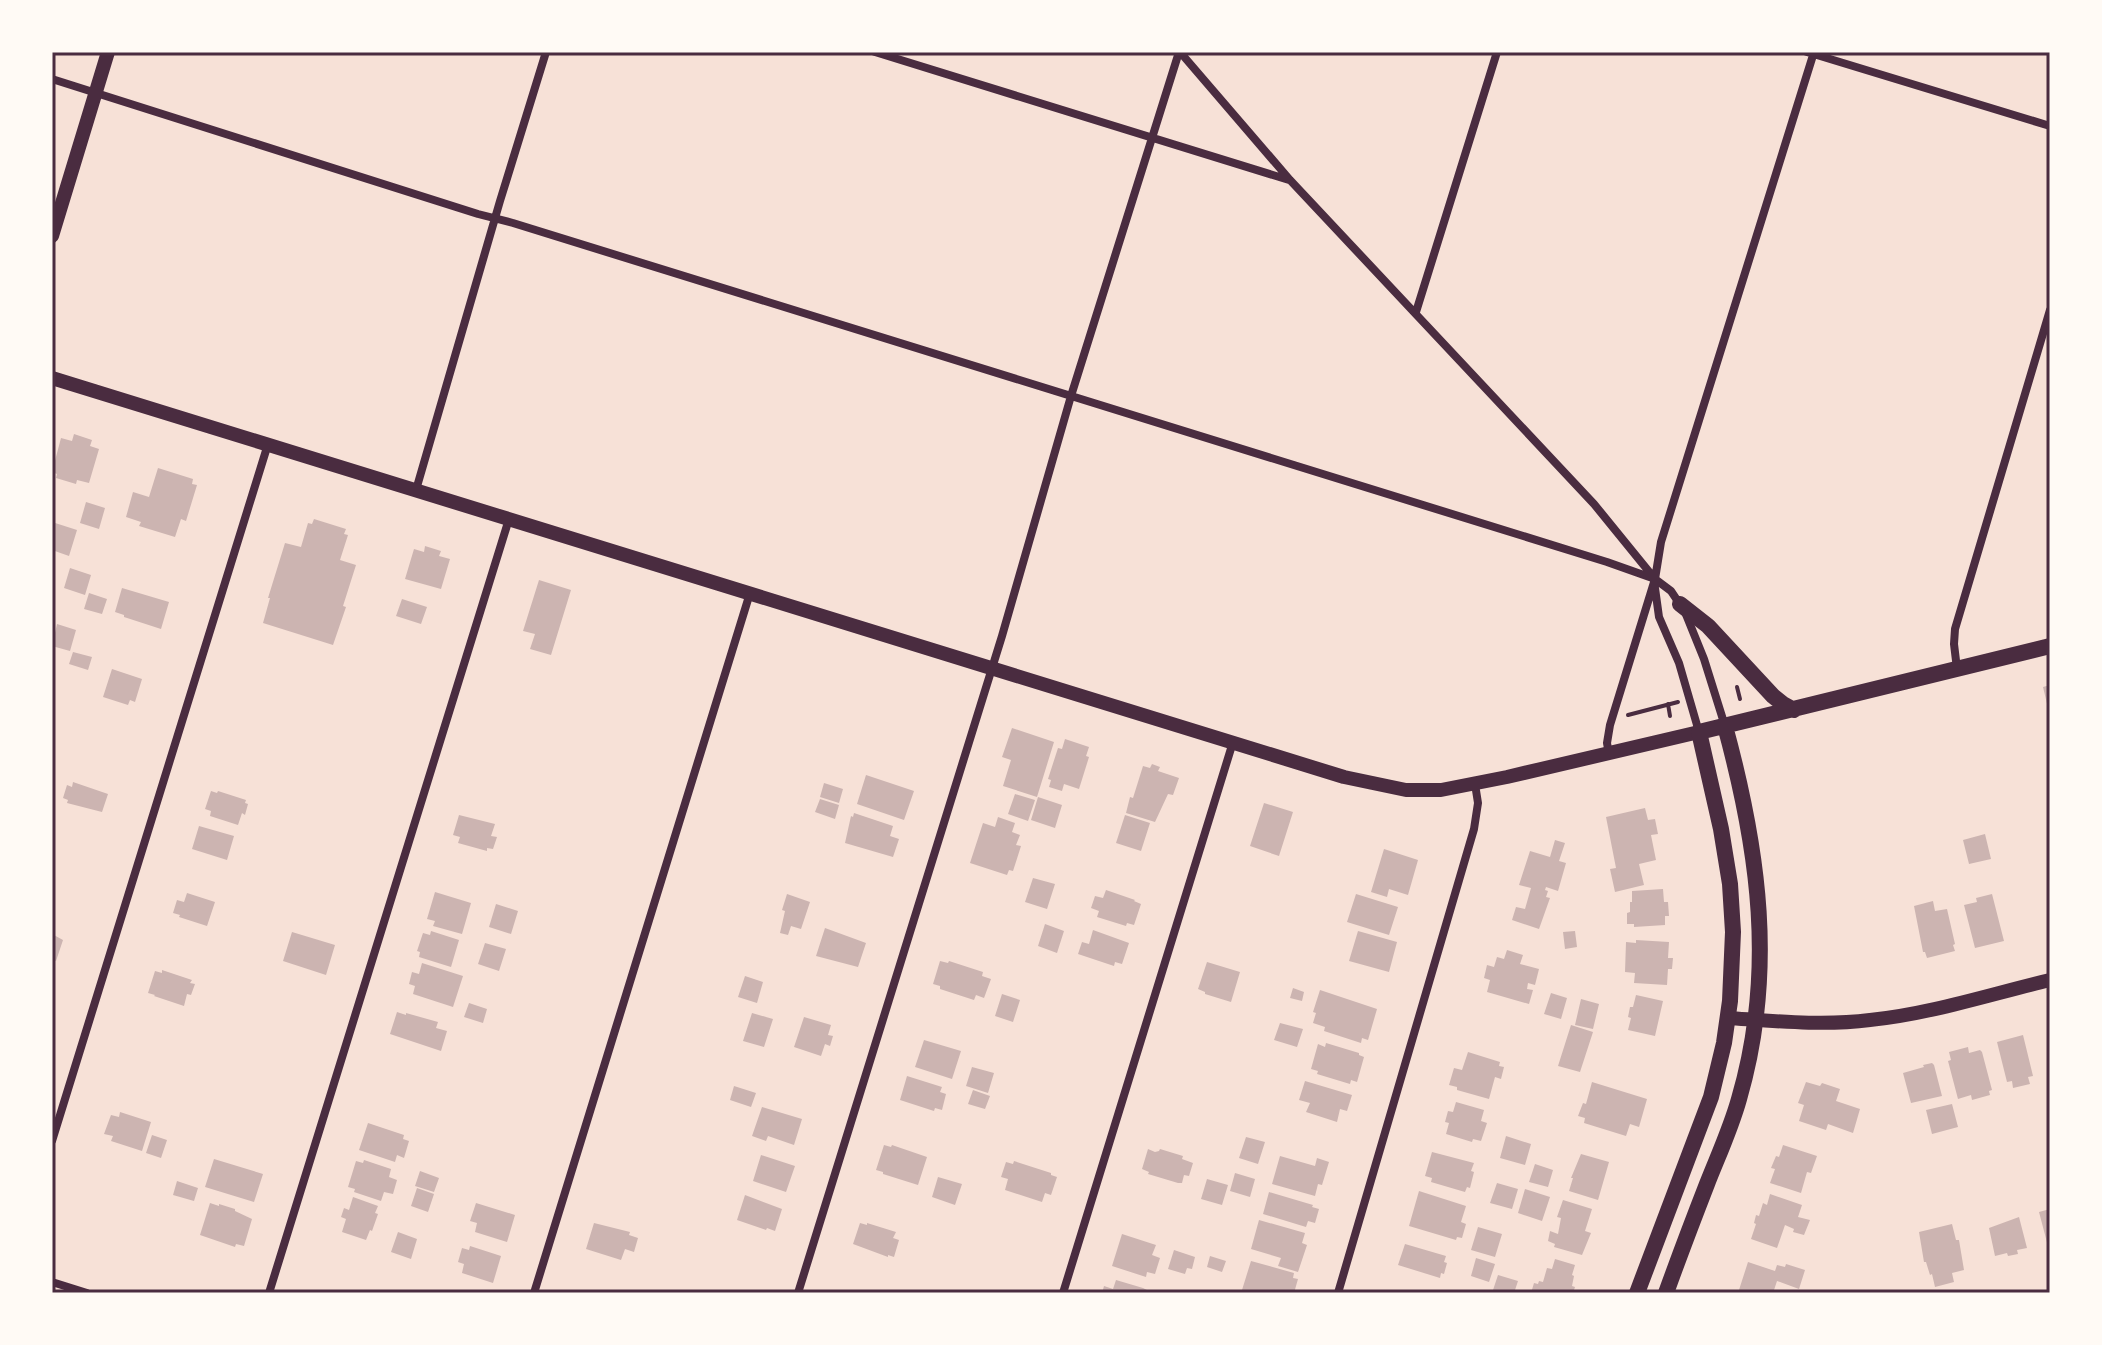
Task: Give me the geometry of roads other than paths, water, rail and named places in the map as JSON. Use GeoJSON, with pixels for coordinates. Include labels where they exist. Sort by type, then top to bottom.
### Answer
{"type":"FeatureCollection","features":[{"type":"Feature","properties":{"kind":"main road"},"geometry":{"type":"LineString","coordinates":[[1680,604],[1708,626],[1773,696],[1794,710]]}},
{"type":"Feature","properties":{"kind":"main road"},"geometry":{"type":"LineString","coordinates":[[1637,1293],[1706,1111],[1719,1067],[1728,1018],[1733,932],[1730,884],[1699,732],[2050,646]]}},
{"type":"Feature","properties":{"kind":"main road"},"geometry":{"type":"LineString","coordinates":[[1666,1293],[1733,1117],[1756,1020],[1760,960],[1757,876],[1742,793],[1725,726]]}},
{"type":"Feature","properties":{"kind":"street"},"geometry":{"type":"LineString","coordinates":[[52,236],[108,52]]}},
{"type":"Feature","properties":{"kind":"street"},"geometry":{"type":"LineString","coordinates":[[416,490],[546,52]]}},
{"type":"Feature","properties":{"kind":"street"},"geometry":{"type":"LineString","coordinates":[[875,52],[1290,180]]}},
{"type":"Feature","properties":{"kind":"street"},"geometry":{"type":"LineString","coordinates":[[798,1293],[1179,52]]}},
{"type":"Feature","properties":{"kind":"street"},"geometry":{"type":"LineString","coordinates":[[1179,52],[1290,180],[1594,504],[1655,579],[1671,591],[1680,604],[1704,659],[1725,726]]}},
{"type":"Feature","properties":{"kind":"street"},"geometry":{"type":"LineString","coordinates":[[1416,312],[1497,52]]}},
{"type":"Feature","properties":{"kind":"street"},"geometry":{"type":"LineString","coordinates":[[1609,754],[1610,725],[1655,579],[1661,542],[1811,53],[2050,126]]}},
{"type":"Feature","properties":{"kind":"street"},"geometry":{"type":"LineString","coordinates":[[52,79],[1655,579]]}},
{"type":"Feature","properties":{"kind":"street"},"geometry":{"type":"LineString","coordinates":[[1957,670],[1955,629],[2050,310]]}},
{"type":"Feature","properties":{"kind":"street"},"geometry":{"type":"LineString","coordinates":[[52,378],[1344,777],[1392,788],[1429,791],[1475,784],[1699,732],[1683,676],[1657,608],[1655,579]]}},
{"type":"Feature","properties":{"kind":"street"},"geometry":{"type":"LineString","coordinates":[[52,1141],[268,444]]}},
{"type":"Feature","properties":{"kind":"street"},"geometry":{"type":"LineString","coordinates":[[269,1293],[509,519]]}},
{"type":"Feature","properties":{"kind":"street"},"geometry":{"type":"LineString","coordinates":[[534,1293],[750,593]]}},
{"type":"Feature","properties":{"kind":"street"},"geometry":{"type":"LineString","coordinates":[[1063,1293],[1233,742]]}},
{"type":"Feature","properties":{"kind":"street"},"geometry":{"type":"LineString","coordinates":[[1338,1293],[1474,829],[1477,811],[1475,784]]}},
{"type":"Feature","properties":{"kind":"street"},"geometry":{"type":"LineString","coordinates":[[1728,1018],[1824,1022],[1869,1020],[1907,1015],[2050,980]]}},
{"type":"Feature","properties":{"kind":"street"},"geometry":{"type":"LineString","coordinates":[[52,1282],[87,1293]]}}]}
